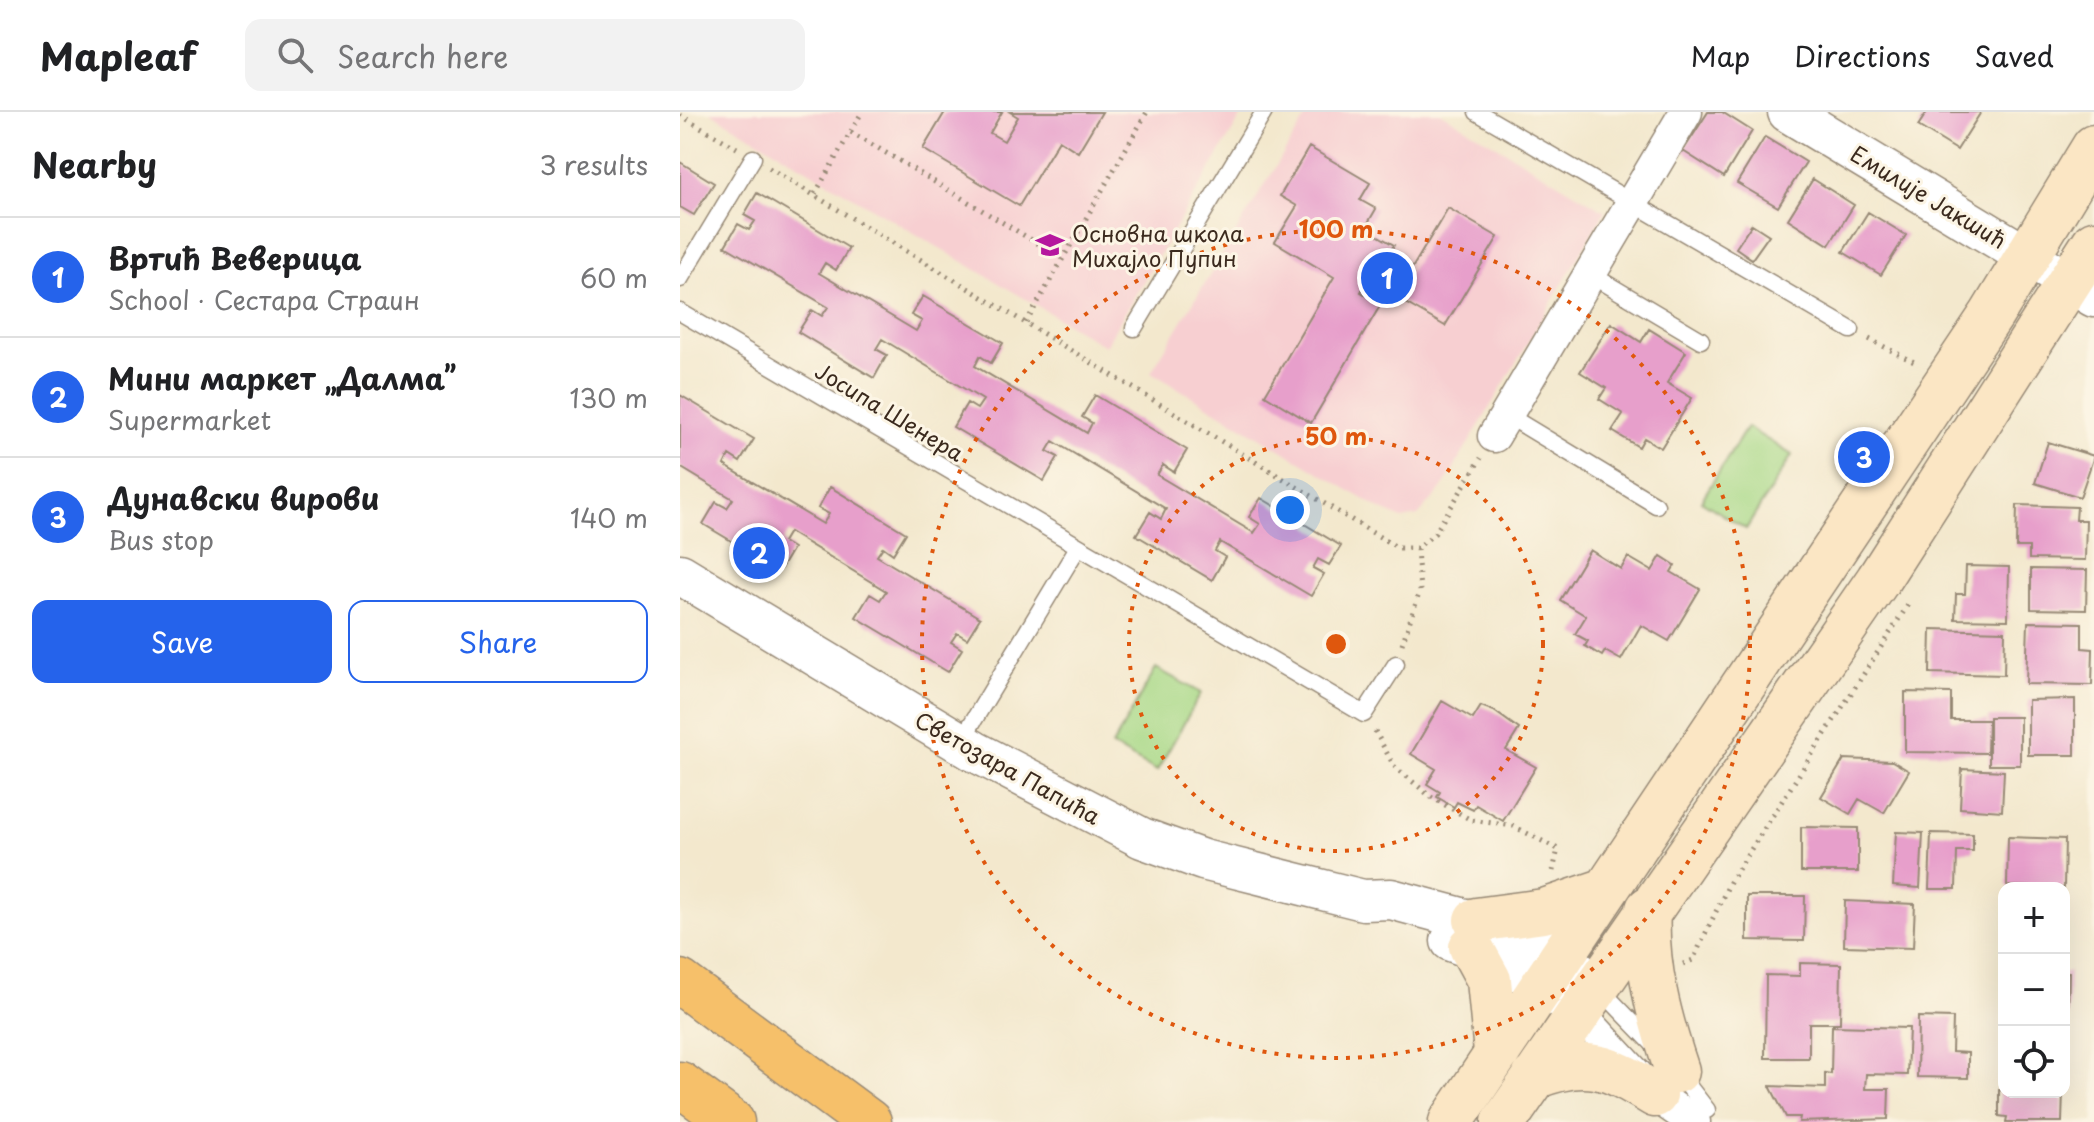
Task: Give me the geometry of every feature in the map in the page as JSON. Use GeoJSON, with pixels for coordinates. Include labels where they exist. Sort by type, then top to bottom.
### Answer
{"type":"FeatureCollection","features":[{"type":"Feature","properties":{"kind":"main road"},"geometry":{"type":"LineString","coordinates":[[1451,1122],[2028,256],[2094,147]]}},
{"type":"Feature","properties":{"kind":"main road"},"geometry":{"type":"LineString","coordinates":[[1504,1122],[1648,909],[2082,289],[2094,243]]}},
{"type":"Feature","properties":{"kind":"main road"},"geometry":{"type":"LineString","coordinates":[[1496,1053],[1489,980],[1474,934],[1606,890]]}},
{"type":"Feature","properties":{"kind":"main road"},"geometry":{"type":"LineString","coordinates":[[1534,1077],[1559,1067],[1589,1065],[1666,1083],[1652,976],[1648,909]]}},
{"type":"Feature","properties":{"kind":"main road"},"geometry":{"type":"LineString","coordinates":[[680,982],[869,1122]]}},
{"type":"Feature","properties":{"kind":"main road"},"geometry":{"type":"LineString","coordinates":[[680,1084],[732,1122]]}},
{"type":"Feature","properties":{"kind":"street"},"geometry":{"type":"LineString","coordinates":[[1500,426],[1686,112]]}},
{"type":"Feature","properties":{"kind":"street","name":"Емилије Јакшић"},"geometry":{"type":"LineString","coordinates":[[1788,112],[2082,289]]}},
{"type":"Feature","properties":{"kind":"street","name":"Светозара Папића"},"geometry":{"type":"LineString","coordinates":[[680,574],[960,743],[1114,826],[1175,851],[1363,900],[1383,920],[1474,934],[1552,970],[1588,999]]}},
{"type":"Feature","properties":{"kind":"street"},"geometry":{"type":"LineString","coordinates":[[1588,999],[1701,1116]]}},
{"type":"Feature","properties":{"kind":"lane"},"geometry":{"type":"LineString","coordinates":[[1134,328],[1264,112]]}},
{"type":"Feature","properties":{"kind":"lane"},"geometry":{"type":"LineString","coordinates":[[1477,112],[1851,330]]}},
{"type":"Feature","properties":{"kind":"lane"},"geometry":{"type":"LineString","coordinates":[[680,279],[753,158]]}},
{"type":"Feature","properties":{"kind":"lane"},"geometry":{"type":"LineString","coordinates":[[1590,274],[1701,340]]}},
{"type":"Feature","properties":{"kind":"lane","name":"Јосипа Шенера"},"geometry":{"type":"LineString","coordinates":[[680,312],[1364,714]]}},
{"type":"Feature","properties":{"kind":"lane"},"geometry":{"type":"LineString","coordinates":[[1500,426],[1656,505]]}},
{"type":"Feature","properties":{"kind":"lane"},"geometry":{"type":"LineString","coordinates":[[960,743],[1078,547]]}},
{"type":"Feature","properties":{"kind":"lane"},"geometry":{"type":"LineString","coordinates":[[1364,714],[1396,664]]}},
{"type":"Feature","properties":{"kind":"path"},"geometry":{"type":"LineString","coordinates":[[815,195],[862,112]]}},
{"type":"Feature","properties":{"kind":"path"},"geometry":{"type":"LineString","coordinates":[[1026,323],[1147,112]]}},
{"type":"Feature","properties":{"kind":"path"},"geometry":{"type":"LineString","coordinates":[[680,115],[1398,548],[1417,548],[1435,533],[1500,426]]}},
{"type":"Feature","properties":{"kind":"path"},"geometry":{"type":"LineString","coordinates":[[851,132],[1062,258]]}},
{"type":"Feature","properties":{"kind":"path"},"geometry":{"type":"LineString","coordinates":[[1851,330],[1914,362]]}},
{"type":"Feature","properties":{"kind":"path"},"geometry":{"type":"LineString","coordinates":[[1396,664],[1420,591],[1417,548]]}},
{"type":"Feature","properties":{"kind":"path"},"geometry":{"type":"LineString","coordinates":[[1652,976],[1693,960],[1730,882],[1913,596]]}},
{"type":"Feature","properties":{"kind":"path"},"geometry":{"type":"LineString","coordinates":[[1364,714],[1394,766],[1431,797],[1471,820],[1513,826],[1558,849],[1544,911]]}},
{"type":"Feature","properties":{"kind":"shaded area","name":"Основна школа Михајло Пупин"},"geometry":{"type":"Polygon","coordinates":[[[710,112],[1244,112],[1105,346],[710,112]]]}},
{"type":"Feature","properties":{"kind":"shaded area"},"geometry":{"type":"Polygon","coordinates":[[[1309,112],[1440,112],[1605,211],[1443,487],[1418,516],[1402,519],[1382,510],[1151,372],[1309,112]]]}},
{"type":"Feature","properties":{"kind":"green space"},"geometry":{"type":"Polygon","coordinates":[[[1747,427],[1792,455],[1746,529],[1701,501],[1747,427]]]}},
{"type":"Feature","properties":{"kind":"green space"},"geometry":{"type":"Polygon","coordinates":[[[1156,668],[1201,693],[1157,771],[1112,746],[1156,668]]]}},
{"type":"Feature","properties":{"kind":"building"},"geometry":{"type":"Polygon","coordinates":[[[945,112],[1002,112],[990,133],[1004,141],[1018,117],[1010,112],[1102,112],[1078,152],[1059,140],[1019,206],[923,149],[945,112]]]}},
{"type":"Feature","properties":{"kind":"building"},"geometry":{"type":"Polygon","coordinates":[[[1708,112],[1722,112],[1752,131],[1724,177],[1683,151],[1708,112]]]}},
{"type":"Feature","properties":{"kind":"building"},"geometry":{"type":"Polygon","coordinates":[[[1927,112],[1981,112],[1957,150],[1918,126],[1927,112]]]}},
{"type":"Feature","properties":{"kind":"building"},"geometry":{"type":"Polygon","coordinates":[[[1765,137],[1806,162],[1778,207],[1737,183],[1765,137]]]}},
{"type":"Feature","properties":{"kind":"building"},"geometry":{"type":"Polygon","coordinates":[[[1309,147],[1370,183],[1360,200],[1376,209],[1365,228],[1394,245],[1384,261],[1408,275],[1448,208],[1498,237],[1445,326],[1395,297],[1402,285],[1375,269],[1361,292],[1381,304],[1311,423],[1265,395],[1334,277],[1275,242],[1297,206],[1280,196],[1309,147]]]}},
{"type":"Feature","properties":{"kind":"building"},"geometry":{"type":"Polygon","coordinates":[[[680,162],[714,183],[694,215],[680,207],[680,162]]]}},
{"type":"Feature","properties":{"kind":"building"},"geometry":{"type":"Polygon","coordinates":[[[1813,179],[1854,205],[1829,245],[1788,219],[1813,179]]]}},
{"type":"Feature","properties":{"kind":"building"},"geometry":{"type":"Polygon","coordinates":[[[757,193],[849,248],[836,270],[825,263],[819,273],[916,331],[922,321],[911,315],[923,296],[1003,343],[991,363],[980,356],[975,366],[1087,433],[1092,423],[1082,417],[1095,395],[1187,450],[1174,472],[1163,465],[1157,475],[1254,533],[1260,524],[1249,517],[1261,498],[1341,546],[1329,565],[1318,559],[1313,568],[1324,574],[1311,596],[1220,542],[1215,551],[1225,557],[1212,580],[1136,535],[1150,512],[1161,519],[1166,509],[1053,441],[1047,451],[1058,457],[1044,481],[953,427],[967,403],[977,409],[983,400],[882,339],[876,349],[887,355],[874,378],[798,332],[812,310],[822,316],[828,307],[725,246],[738,224],[749,230],[755,221],[744,215],[757,193]]]}},
{"type":"Feature","properties":{"kind":"building"},"geometry":{"type":"Polygon","coordinates":[[[1868,212],[1906,235],[1881,275],[1843,252],[1868,212]]]}},
{"type":"Feature","properties":{"kind":"building"},"geometry":{"type":"Polygon","coordinates":[[[1752,224],[1769,235],[1752,259],[1736,248],[1752,224]]]}},
{"type":"Feature","properties":{"kind":"building"},"geometry":{"type":"Polygon","coordinates":[[[1611,323],[1641,342],[1649,329],[1686,352],[1667,383],[1692,398],[1661,448],[1644,438],[1639,447],[1612,431],[1623,414],[1599,399],[1606,388],[1580,372],[1611,323]]]}},
{"type":"Feature","properties":{"kind":"building"},"geometry":{"type":"Polygon","coordinates":[[[680,395],[754,439],[740,462],[729,455],[724,465],[823,524],[829,514],[818,508],[830,487],[906,533],[893,554],[883,547],[877,556],[980,618],[967,639],[957,633],[951,642],[962,649],[948,672],[856,617],[870,594],[880,600],[886,591],[789,532],[783,542],[793,548],[780,570],[703,524],[716,502],[727,508],[733,499],[680,467],[680,395]]]}},
{"type":"Feature","properties":{"kind":"building"},"geometry":{"type":"Polygon","coordinates":[[[2048,442],[2094,456],[2080,497],[2035,483],[2048,442]]]}},
{"type":"Feature","properties":{"kind":"building"},"geometry":{"type":"Polygon","coordinates":[[[2017,505],[2077,507],[2076,520],[2086,520],[2085,560],[2029,559],[2029,547],[2016,547],[2017,505]]]}},
{"type":"Feature","properties":{"kind":"building"},"geometry":{"type":"Polygon","coordinates":[[[1590,550],[1621,569],[1628,557],[1652,571],[1661,556],[1675,565],[1671,572],[1700,589],[1669,641],[1641,625],[1621,660],[1605,651],[1602,656],[1585,646],[1588,641],[1575,634],[1586,616],[1560,600],[1590,550]]]}},
{"type":"Feature","properties":{"kind":"building"},"geometry":{"type":"Polygon","coordinates":[[[1966,566],[2009,567],[2008,620],[1955,619],[1956,594],[1965,594],[1966,566]]]}},
{"type":"Feature","properties":{"kind":"building"},"geometry":{"type":"Polygon","coordinates":[[[2031,569],[2087,570],[2086,610],[2031,609],[2031,569]]]}},
{"type":"Feature","properties":{"kind":"building"},"geometry":{"type":"Polygon","coordinates":[[[2028,622],[2082,623],[2082,648],[2093,649],[2092,685],[2026,684],[2028,622]]]}},
{"type":"Feature","properties":{"kind":"building"},"geometry":{"type":"Polygon","coordinates":[[[1931,629],[2005,631],[2004,675],[1930,673],[1931,629]]]}},
{"type":"Feature","properties":{"kind":"building"},"geometry":{"type":"Polygon","coordinates":[[[1905,692],[1951,693],[1951,720],[1988,720],[1987,753],[1905,752],[1905,692]]]}},
{"type":"Feature","properties":{"kind":"building"},"geometry":{"type":"Polygon","coordinates":[[[2075,699],[2075,755],[2028,755],[2028,700],[2075,699]]]}},
{"type":"Feature","properties":{"kind":"building"},"geometry":{"type":"Polygon","coordinates":[[[1442,701],[1473,719],[1481,706],[1494,711],[1519,729],[1506,750],[1536,767],[1503,821],[1476,805],[1473,810],[1457,802],[1454,807],[1437,797],[1440,792],[1427,784],[1436,769],[1411,754],[1442,701]]]}},
{"type":"Feature","properties":{"kind":"building"},"geometry":{"type":"Polygon","coordinates":[[[1989,717],[2020,717],[2020,765],[1989,765],[1989,717]]]}},
{"type":"Feature","properties":{"kind":"building"},"geometry":{"type":"Polygon","coordinates":[[[1844,759],[1892,761],[1909,771],[1884,813],[1859,799],[1850,814],[1821,797],[1844,759]]]}},
{"type":"Feature","properties":{"kind":"building"},"geometry":{"type":"Polygon","coordinates":[[[1962,769],[2004,771],[2002,811],[1960,808],[1962,769]]]}},
{"type":"Feature","properties":{"kind":"building"},"geometry":{"type":"Polygon","coordinates":[[[1801,827],[1858,828],[1858,872],[1801,872],[1801,827]]]}},
{"type":"Feature","properties":{"kind":"building"},"geometry":{"type":"Polygon","coordinates":[[[1896,832],[1923,833],[1920,888],[1893,886],[1896,832]]]}},
{"type":"Feature","properties":{"kind":"building"},"geometry":{"type":"Polygon","coordinates":[[[1931,833],[1973,834],[1973,851],[1957,851],[1956,889],[1929,889],[1931,833]]]}},
{"type":"Feature","properties":{"kind":"building"},"geometry":{"type":"Polygon","coordinates":[[[2008,837],[2065,839],[2064,882],[2007,882],[2008,837]]]}},
{"type":"Feature","properties":{"kind":"building"},"geometry":{"type":"Polygon","coordinates":[[[1747,896],[1805,896],[1804,941],[1747,940],[1747,896]]]}},
{"type":"Feature","properties":{"kind":"building"},"geometry":{"type":"Polygon","coordinates":[[[1845,901],[1915,904],[1913,948],[1844,946],[1845,901]]]}},
{"type":"Feature","properties":{"kind":"building"},"geometry":{"type":"Polygon","coordinates":[[[1800,963],[1841,964],[1840,1023],[1809,1023],[1809,1058],[1765,1058],[1766,975],[1800,976],[1800,963]]]}},
{"type":"Feature","properties":{"kind":"building"},"geometry":{"type":"Polygon","coordinates":[[[1918,1017],[1953,1018],[1952,1052],[1968,1053],[1968,1078],[1917,1077],[1918,1017]]]}},
{"type":"Feature","properties":{"kind":"building"},"geometry":{"type":"Polygon","coordinates":[[[1832,1026],[1909,1028],[1907,1075],[1866,1074],[1865,1089],[1889,1089],[1888,1119],[1799,1122],[1800,1117],[1786,1117],[1770,1086],[1825,1088],[1825,1073],[1831,1074],[1832,1026]]]}},
{"type":"Feature","properties":{"kind":"building"},"geometry":{"type":"Polygon","coordinates":[[[1999,1098],[2063,1098],[2062,1122],[2006,1122],[2007,1117],[1999,1116],[1999,1098]]]}},
{"type":"Feature","properties":{"kind":"place","name":"Основна школа Михајло Пупин"},"geometry":{"type":"Point","coordinates":[1050,245]}},
{"type":"Feature","properties":{"kind":"place","name":"Вртић Веверица"},"geometry":{"type":"Point","coordinates":[1387,278]}},
{"type":"Feature","properties":{"kind":"place","name":"Дунавски вирови"},"geometry":{"type":"Point","coordinates":[1864,457]}},
{"type":"Feature","properties":{"kind":"place","name":"Мини маркет „Далма”"},"geometry":{"type":"Point","coordinates":[759,553]}}]}
